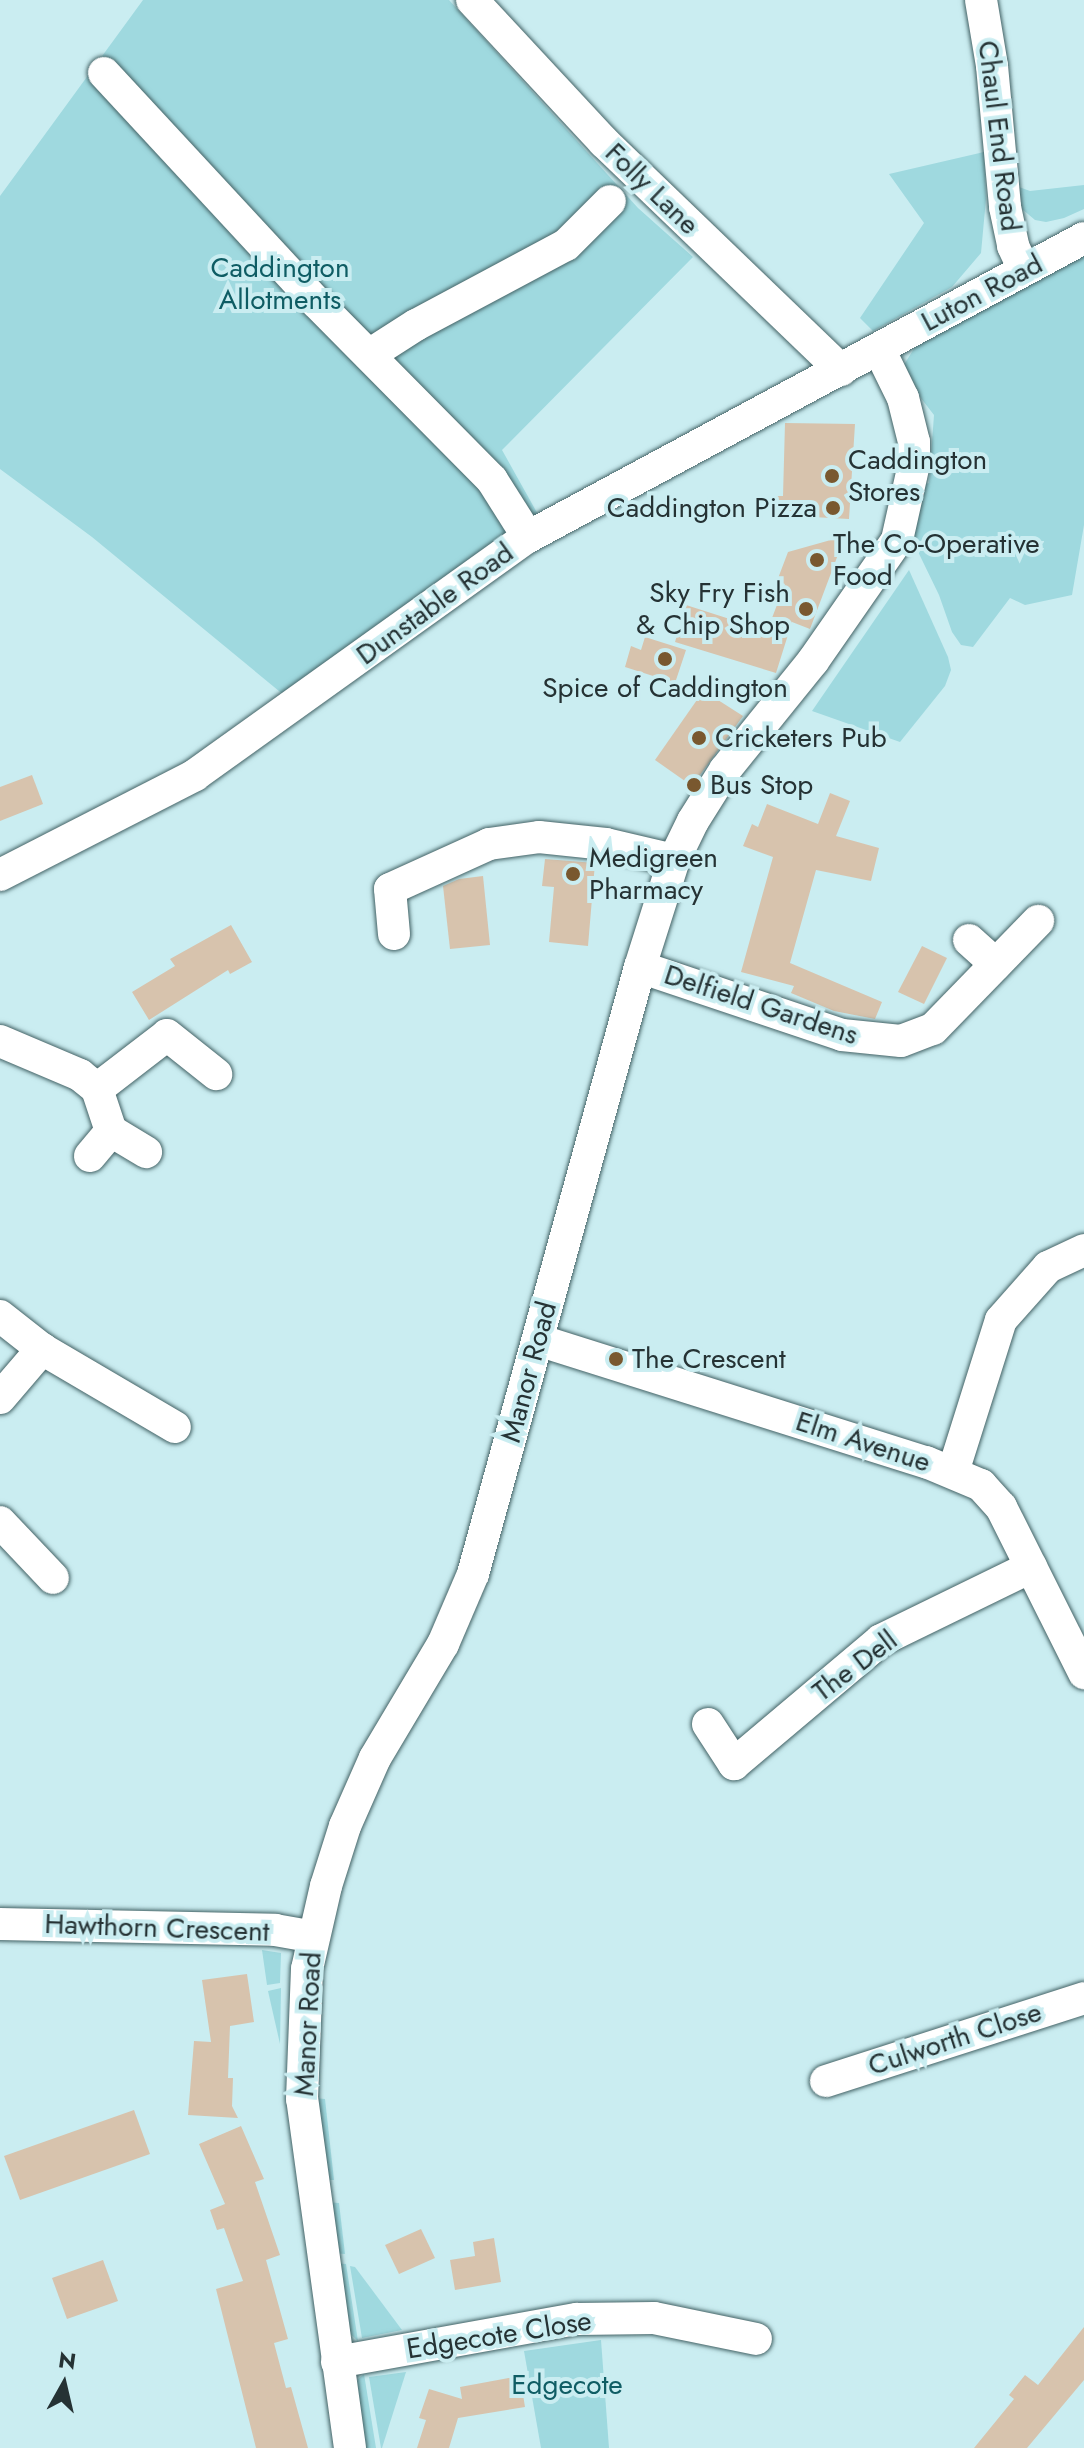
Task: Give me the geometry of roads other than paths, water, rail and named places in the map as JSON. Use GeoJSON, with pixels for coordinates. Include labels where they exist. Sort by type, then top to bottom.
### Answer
{"type":"FeatureCollection","features":[{"type":"Feature","properties":{"kind":"street","name":"Folly Lane"},"geometry":{"type":"LineString","coordinates":[[472,0],[604,142],[841,370]]}},
{"type":"Feature","properties":{"kind":"street","name":"Chaul End Road"},"geometry":{"type":"LineString","coordinates":[[981,0],[992,66],[1005,207],[1013,246],[1024,270]]}},
{"type":"Feature","properties":{"kind":"street"},"geometry":{"type":"LineString","coordinates":[[104,73],[369,355],[492,480],[528,537]]}},
{"type":"Feature","properties":{"kind":"street"},"geometry":{"type":"LineString","coordinates":[[369,355],[416,325],[566,245],[610,201]]}},
{"type":"Feature","properties":{"kind":"street","name":"Luton Road"},"geometry":{"type":"LineString","coordinates":[[879,349],[1084,238]]}},
{"type":"Feature","properties":{"kind":"street","name":"Dunstable Road"},"geometry":{"type":"LineString","coordinates":[[0,875],[195,775],[528,537],[879,349]]}},
{"type":"Feature","properties":{"kind":"street","name":"Manor Road"},"geometry":{"type":"LineString","coordinates":[[350,2448],[302,2099],[302,2019],[313,1937],[340,1840],[355,1800],[375,1758],[443,1644],[473,1574],[640,967],[674,860],[693,821],[725,770],[813,661],[897,540],[914,464],[914,442],[903,398],[879,349]]}},
{"type":"Feature","properties":{"kind":"street"},"geometry":{"type":"LineString","coordinates":[[394,934],[390,889],[489,844],[539,837],[606,844],[674,860]]}},
{"type":"Feature","properties":{"kind":"street","name":"Delfield Gardens"},"geometry":{"type":"LineString","coordinates":[[640,967],[842,1035],[890,1041],[918,1038],[933,1029],[1038,921]]}},
{"type":"Feature","properties":{"kind":"street"},"geometry":{"type":"LineString","coordinates":[[969,940],[996,964]]}},
{"type":"Feature","properties":{"kind":"street"},"geometry":{"type":"LineString","coordinates":[[97,1089],[167,1035],[216,1074]]}},
{"type":"Feature","properties":{"kind":"street"},"geometry":{"type":"LineString","coordinates":[[0,1041],[80,1075],[97,1089],[111,1131],[146,1152]]}},
{"type":"Feature","properties":{"kind":"street"},"geometry":{"type":"LineString","coordinates":[[90,1156],[111,1131]]}},
{"type":"Feature","properties":{"kind":"street"},"geometry":{"type":"LineString","coordinates":[[953,1472],[1001,1320],[1048,1267],[1084,1250]]}},
{"type":"Feature","properties":{"kind":"street"},"geometry":{"type":"LineString","coordinates":[[0,1316],[42,1349],[175,1427]]}},
{"type":"Feature","properties":{"kind":"street","name":"Elm Avenue"},"geometry":{"type":"LineString","coordinates":[[538,1340],[953,1472],[981,1485],[995,1496],[1084,1673]]}},
{"type":"Feature","properties":{"kind":"street"},"geometry":{"type":"LineString","coordinates":[[0,1398],[42,1349]]}},
{"type":"Feature","properties":{"kind":"street"},"geometry":{"type":"LineString","coordinates":[[0,1522],[53,1578]]}},
{"type":"Feature","properties":{"kind":"street","name":"The Dell"},"geometry":{"type":"LineString","coordinates":[[708,1724],[734,1764],[881,1640],[1031,1567]]}},
{"type":"Feature","properties":{"kind":"street","name":"Hawthorn Crescent"},"geometry":{"type":"LineString","coordinates":[[0,1924],[275,1930],[313,1937]]}},
{"type":"Feature","properties":{"kind":"street","name":"Culworth Close"},"geometry":{"type":"LineString","coordinates":[[826,2081],[1084,1998]]}},
{"type":"Feature","properties":{"kind":"street","name":"Edgecote Close"},"geometry":{"type":"LineString","coordinates":[[337,2362],[577,2319],[654,2318],[756,2339]]}},
{"type":"Feature","properties":{"kind":"place","name":"Caddington Stores"},"geometry":{"type":"Point","coordinates":[832,476]}},
{"type":"Feature","properties":{"kind":"place","name":"Caddington Pizza"},"geometry":{"type":"Point","coordinates":[833,508]}},
{"type":"Feature","properties":{"kind":"place","name":"The Co-Operative Food"},"geometry":{"type":"Point","coordinates":[817,560]}},
{"type":"Feature","properties":{"kind":"place","name":"Sky Fry Fish & Chip Shop"},"geometry":{"type":"Point","coordinates":[806,609]}},
{"type":"Feature","properties":{"kind":"place","name":"Spice of Caddington"},"geometry":{"type":"Point","coordinates":[665,659]}},
{"type":"Feature","properties":{"kind":"place","name":"Cricketers Pub"},"geometry":{"type":"Point","coordinates":[699,738]}},
{"type":"Feature","properties":{"kind":"place","name":"Bus Stop"},"geometry":{"type":"Point","coordinates":[694,785]}},
{"type":"Feature","properties":{"kind":"place","name":"Medigreen Pharmacy"},"geometry":{"type":"Point","coordinates":[573,874]}},
{"type":"Feature","properties":{"kind":"place","name":"The Crescent"},"geometry":{"type":"Point","coordinates":[616,1359]}},
{"type":"Feature","properties":{"kind":"park label","name":"Caddington Allotments"},"geometry":{"type":"Point","coordinates":[280,284]}},
{"type":"Feature","properties":{"kind":"park label","name":"Edgecote"},"geometry":{"type":"Point","coordinates":[567,2385]}}]}
